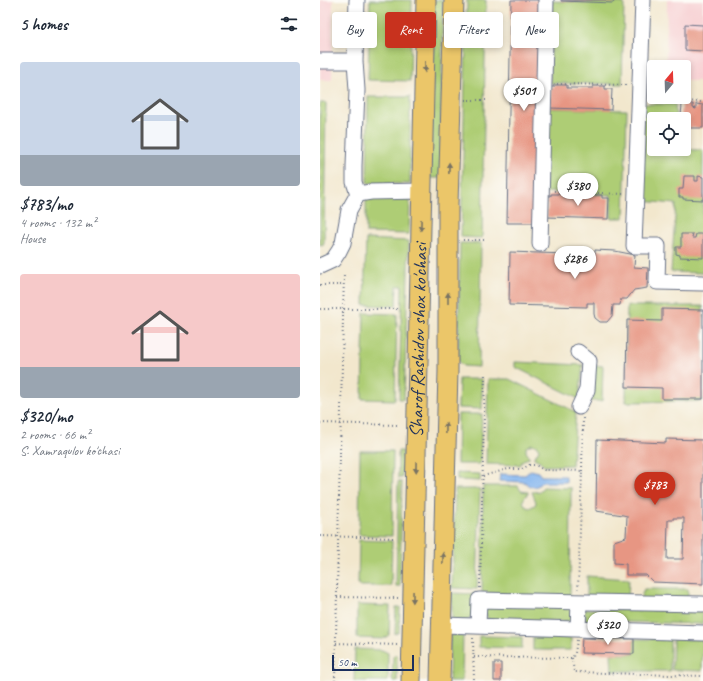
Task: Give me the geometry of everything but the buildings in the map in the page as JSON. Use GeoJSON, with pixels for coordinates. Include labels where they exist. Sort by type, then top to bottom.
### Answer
{"type":"FeatureCollection","features":[{"type":"Feature","properties":{"kind":"main road","name":"Sharof Rashidov shox ko'chasi"},"geometry":{"type":"LineString","coordinates":[[411,681],[426,0]]}},
{"type":"Feature","properties":{"kind":"main road","name":"Sharof Rashidov shox ko'chasi"},"geometry":{"type":"LineString","coordinates":[[440,681],[448,372],[448,204],[454,0]]}},
{"type":"Feature","properties":{"kind":"main road"},"geometry":{"type":"LineString","coordinates":[[422,197],[430,190],[437,190],[444,193],[448,204]]}},
{"type":"Feature","properties":{"kind":"street"},"geometry":{"type":"LineString","coordinates":[[320,266],[333,260],[339,251],[343,243],[349,210],[358,194],[354,182],[357,90],[355,61],[356,0]]}},
{"type":"Feature","properties":{"kind":"street"},"geometry":{"type":"LineString","coordinates":[[540,244],[546,0]]}},
{"type":"Feature","properties":{"kind":"street"},"geometry":{"type":"LineString","coordinates":[[643,0],[634,246],[658,246],[657,282],[703,283]]}},
{"type":"Feature","properties":{"kind":"street"},"geometry":{"type":"LineString","coordinates":[[320,61],[355,61]]}},
{"type":"Feature","properties":{"kind":"street"},"geometry":{"type":"LineString","coordinates":[[358,194],[371,192],[422,197]]}},
{"type":"Feature","properties":{"kind":"street"},"geometry":{"type":"LineString","coordinates":[[578,352],[589,361],[587,390],[581,410]]}},
{"type":"Feature","properties":{"kind":"street"},"geometry":{"type":"LineString","coordinates":[[478,626],[479,600],[703,604]]}},
{"type":"Feature","properties":{"kind":"street"},"geometry":{"type":"LineString","coordinates":[[578,602],[578,630]]}},
{"type":"Feature","properties":{"kind":"street"},"geometry":{"type":"LineString","coordinates":[[442,626],[703,633]]}},
{"type":"Feature","properties":{"kind":"path"},"geometry":{"type":"LineString","coordinates":[[544,84],[640,93],[703,102]]}},
{"type":"Feature","properties":{"kind":"path"},"geometry":{"type":"LineString","coordinates":[[541,190],[636,194]]}},
{"type":"Feature","properties":{"kind":"path"},"geometry":{"type":"LineString","coordinates":[[335,681],[344,273]]}},
{"type":"Feature","properties":{"kind":"path"},"geometry":{"type":"LineString","coordinates":[[320,285],[344,286]]}},
{"type":"Feature","properties":{"kind":"path"},"geometry":{"type":"LineString","coordinates":[[320,309],[399,309]]}},
{"type":"Feature","properties":{"kind":"path"},"geometry":{"type":"LineString","coordinates":[[479,600],[485,372]]}},
{"type":"Feature","properties":{"kind":"path"},"geometry":{"type":"LineString","coordinates":[[578,602],[582,471],[581,410]]}},
{"type":"Feature","properties":{"kind":"path"},"geometry":{"type":"LineString","coordinates":[[320,423],[396,425]]}},
{"type":"Feature","properties":{"kind":"path"},"geometry":{"type":"LineString","coordinates":[[483,476],[508,469],[522,469],[529,465],[535,465],[544,470],[582,471]]}},
{"type":"Feature","properties":{"kind":"path"},"geometry":{"type":"LineString","coordinates":[[320,536],[394,538]]}},
{"type":"Feature","properties":{"kind":"path"},"geometry":{"type":"LineString","coordinates":[[337,596],[413,598]]}},
{"type":"Feature","properties":{"kind":"path"},"geometry":{"type":"LineString","coordinates":[[474,681],[473,636],[478,626]]}},
{"type":"Feature","properties":{"kind":"path"},"geometry":{"type":"LineString","coordinates":[[578,630],[576,653],[572,658],[574,672],[703,676]]}},
{"type":"Feature","properties":{"kind":"path"},"geometry":{"type":"LineString","coordinates":[[336,643],[412,645]]}},
{"type":"Feature","properties":{"kind":"path"},"geometry":{"type":"LineString","coordinates":[[474,657],[572,658]]}},
{"type":"Feature","properties":{"kind":"shaded area"},"geometry":{"type":"Polygon","coordinates":[[[320,0],[333,0],[332,80],[320,80],[320,0]]]}},
{"type":"Feature","properties":{"kind":"shaded area"},"geometry":{"type":"Polygon","coordinates":[[[667,0],[703,0],[703,81],[691,81],[691,60],[666,60],[667,0]]]}},
{"type":"Feature","properties":{"kind":"green space"},"geometry":{"type":"Polygon","coordinates":[[[370,0],[412,0],[412,12],[385,12],[385,48],[411,48],[410,81],[368,80],[369,48],[377,48],[377,12],[370,12],[370,0]]]}},
{"type":"Feature","properties":{"kind":"green space"},"geometry":{"type":"Polygon","coordinates":[[[434,0],[443,0],[440,178],[430,178],[433,48],[436,48],[436,12],[434,12],[434,0]]]}},
{"type":"Feature","properties":{"kind":"green space"},"geometry":{"type":"Polygon","coordinates":[[[467,0],[486,0],[486,12],[467,12],[467,0]]]}},
{"type":"Feature","properties":{"kind":"green space"},"geometry":{"type":"Polygon","coordinates":[[[552,1],[624,3],[622,84],[550,83],[551,48],[559,48],[559,12],[552,12],[552,1]]]}},
{"type":"Feature","properties":{"kind":"green space"},"geometry":{"type":"Polygon","coordinates":[[[466,48],[485,48],[482,238],[461,237],[466,48]]]}},
{"type":"Feature","properties":{"kind":"green space"},"geometry":{"type":"Polygon","coordinates":[[[368,97],[410,97],[410,184],[367,183],[368,97]]]}},
{"type":"Feature","properties":{"kind":"green space"},"geometry":{"type":"Polygon","coordinates":[[[320,103],[326,103],[324,244],[320,245],[320,103]]]}},
{"type":"Feature","properties":{"kind":"green space"},"geometry":{"type":"Polygon","coordinates":[[[644,104],[675,104],[676,112],[647,112],[647,156],[691,156],[691,150],[703,150],[703,273],[671,272],[676,204],[641,201],[644,104]]]}},
{"type":"Feature","properties":{"kind":"green space"},"geometry":{"type":"Polygon","coordinates":[[[546,108],[627,110],[624,218],[611,218],[611,195],[545,192],[546,108]]]}},
{"type":"Feature","properties":{"kind":"green space"},"geometry":{"type":"Polygon","coordinates":[[[366,198],[410,199],[409,234],[366,233],[366,198]]]}},
{"type":"Feature","properties":{"kind":"green space"},"geometry":{"type":"Polygon","coordinates":[[[366,239],[409,241],[404,399],[399,399],[402,286],[397,286],[396,306],[364,305],[366,239]]]}},
{"type":"Feature","properties":{"kind":"green space"},"geometry":{"type":"Polygon","coordinates":[[[460,243],[481,243],[479,367],[463,366],[458,361],[460,243]]]}},
{"type":"Feature","properties":{"kind":"green space"},"geometry":{"type":"Polygon","coordinates":[[[627,306],[703,306],[703,401],[626,402],[627,306]]]}},
{"type":"Feature","properties":{"kind":"green space"},"geometry":{"type":"Polygon","coordinates":[[[364,313],[397,314],[395,400],[362,399],[364,313]]]}},
{"type":"Feature","properties":{"kind":"green space"},"geometry":{"type":"Polygon","coordinates":[[[515,362],[583,365],[579,399],[515,367],[515,362]]]}},
{"type":"Feature","properties":{"kind":"green space"},"geometry":{"type":"Polygon","coordinates":[[[591,365],[603,366],[602,401],[589,401],[591,365]]]}},
{"type":"Feature","properties":{"kind":"green space"},"geometry":{"type":"Polygon","coordinates":[[[459,379],[482,379],[482,409],[458,408],[459,379]]]}},
{"type":"Feature","properties":{"kind":"green space"},"geometry":{"type":"Polygon","coordinates":[[[488,379],[509,379],[576,412],[572,465],[544,466],[540,461],[534,458],[539,449],[537,446],[532,444],[526,447],[526,452],[529,458],[523,460],[520,465],[486,464],[488,379]]]}},
{"type":"Feature","properties":{"kind":"green space"},"geometry":{"type":"Polygon","coordinates":[[[458,414],[482,414],[480,464],[457,464],[458,414]]]}},
{"type":"Feature","properties":{"kind":"green space"},"geometry":{"type":"Polygon","coordinates":[[[360,451],[393,451],[392,536],[359,535],[360,451]]]}},
{"type":"Feature","properties":{"kind":"green space"},"geometry":{"type":"Polygon","coordinates":[[[398,451],[403,451],[402,478],[398,478],[398,451]]]}},
{"type":"Feature","properties":{"kind":"green space"},"geometry":{"type":"Polygon","coordinates":[[[457,473],[480,474],[480,481],[457,480],[457,473]]]}},
{"type":"Feature","properties":{"kind":"green space"},"geometry":{"type":"Polygon","coordinates":[[[398,482],[402,482],[400,586],[396,586],[398,482]]]}},
{"type":"Feature","properties":{"kind":"green space"},"geometry":{"type":"Polygon","coordinates":[[[483,486],[518,486],[521,491],[528,492],[523,501],[525,506],[529,508],[535,505],[536,502],[532,492],[540,491],[543,487],[571,488],[570,599],[482,593],[483,486]]]}},
{"type":"Feature","properties":{"kind":"green space"},"geometry":{"type":"Polygon","coordinates":[[[455,489],[480,489],[477,589],[452,588],[455,489]]]}},
{"type":"Feature","properties":{"kind":"green space"},"geometry":{"type":"Polygon","coordinates":[[[359,540],[392,541],[391,586],[358,586],[359,540]]]}},
{"type":"Feature","properties":{"kind":"green space"},"geometry":{"type":"Polygon","coordinates":[[[587,576],[629,579],[628,600],[587,599],[587,576]]]}},
{"type":"Feature","properties":{"kind":"green space"},"geometry":{"type":"Polygon","coordinates":[[[644,589],[688,589],[688,600],[640,600],[644,589]]]}},
{"type":"Feature","properties":{"kind":"green space"},"geometry":{"type":"Polygon","coordinates":[[[452,593],[477,594],[476,610],[467,621],[452,620],[452,593]]]}},
{"type":"Feature","properties":{"kind":"green space"},"geometry":{"type":"Polygon","coordinates":[[[485,601],[574,606],[573,621],[489,621],[484,610],[485,601]]]}},
{"type":"Feature","properties":{"kind":"green space"},"geometry":{"type":"Polygon","coordinates":[[[357,605],[390,606],[389,635],[383,639],[357,638],[357,605]]]}},
{"type":"Feature","properties":{"kind":"green space"},"geometry":{"type":"Polygon","coordinates":[[[396,607],[400,607],[399,632],[395,634],[396,607]]]}},
{"type":"Feature","properties":{"kind":"green space"},"geometry":{"type":"Polygon","coordinates":[[[585,609],[703,611],[703,624],[585,621],[585,609]]]}},
{"type":"Feature","properties":{"kind":"green space"},"geometry":{"type":"Polygon","coordinates":[[[450,635],[463,635],[462,681],[449,681],[450,635]]]}},
{"type":"Feature","properties":{"kind":"green space"},"geometry":{"type":"Polygon","coordinates":[[[479,636],[522,637],[522,648],[479,647],[479,636]]]}},
{"type":"Feature","properties":{"kind":"green space"},"geometry":{"type":"Polygon","coordinates":[[[533,637],[571,638],[571,650],[533,650],[533,637]]]}},
{"type":"Feature","properties":{"kind":"green space"},"geometry":{"type":"Polygon","coordinates":[[[634,639],[670,639],[670,671],[612,671],[611,654],[634,654],[634,639]]]}},
{"type":"Feature","properties":{"kind":"green space"},"geometry":{"type":"Polygon","coordinates":[[[673,639],[703,639],[702,671],[672,670],[673,639]]]}},
{"type":"Feature","properties":{"kind":"green space"},"geometry":{"type":"Polygon","coordinates":[[[355,649],[382,650],[388,653],[388,681],[354,681],[355,649]]]}},
{"type":"Feature","properties":{"kind":"green space"},"geometry":{"type":"Polygon","coordinates":[[[394,655],[397,656],[397,681],[392,681],[394,655]]]}},
{"type":"Feature","properties":{"kind":"water"},"geometry":{"type":"Polygon","coordinates":[[[531,470],[538,472],[541,476],[566,476],[566,482],[541,482],[537,486],[533,487],[529,486],[525,482],[499,481],[500,474],[525,475],[531,470]]]}}]}
